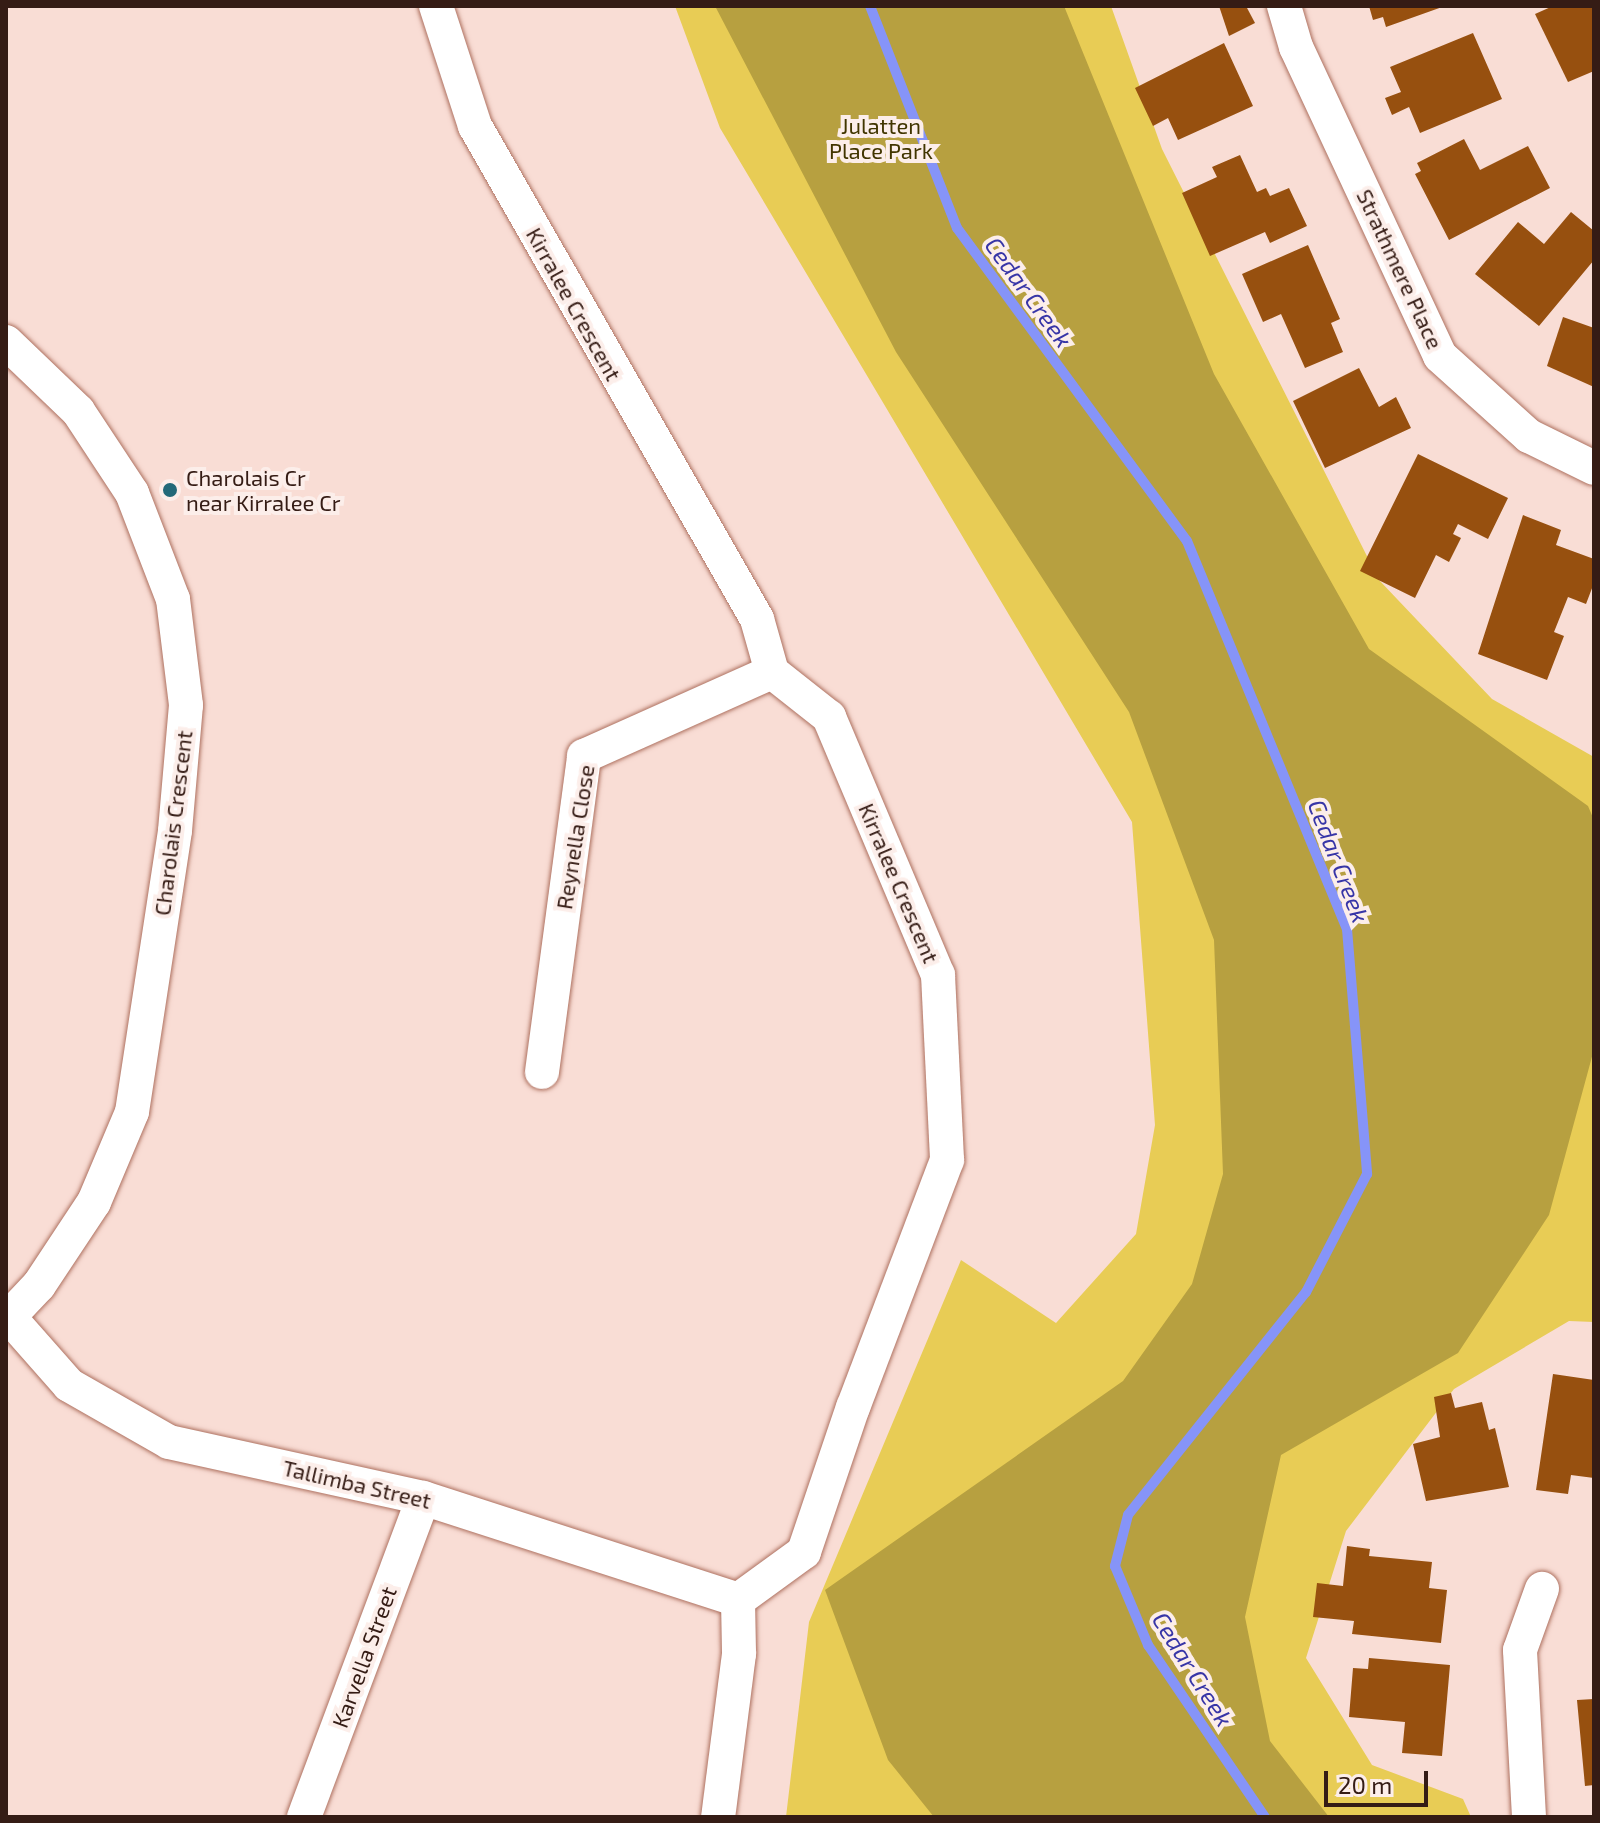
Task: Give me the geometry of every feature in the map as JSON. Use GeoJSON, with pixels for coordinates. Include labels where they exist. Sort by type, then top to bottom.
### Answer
{"type":"FeatureCollection","features":[{"type":"Feature","properties":{"kind":"street","name":"Kirralee Crescent"},"geometry":{"type":"LineString","coordinates":[[436,6],[475,126],[757,619],[772,672],[829,717],[938,975],[947,1160],[804,1552],[738,1600]]}},
{"type":"Feature","properties":{"kind":"street","name":"Strathmere Place"},"geometry":{"type":"LineString","coordinates":[[1284,6],[1296,47],[1440,356],[1529,436],[1594,468]]}},
{"type":"Feature","properties":{"kind":"street","name":"Charolais Crescent"},"geometry":{"type":"LineString","coordinates":[[6,342],[78,411],[132,493],[173,599],[186,705],[175,831],[132,1112],[94,1202],[39,1285],[8,1319]]}},
{"type":"Feature","properties":{"kind":"street","name":"Reynella Close"},"geometry":{"type":"LineString","coordinates":[[542,1072],[584,756],[772,672]]}},
{"type":"Feature","properties":{"kind":"street","name":"Tallimba Street"},"geometry":{"type":"LineString","coordinates":[[8,1319],[69,1385],[99,1407],[169,1442],[423,1498],[738,1600]]}},
{"type":"Feature","properties":{"kind":"street","name":"Karvella Street"},"geometry":{"type":"LineString","coordinates":[[304,1817],[423,1498]]}},
{"type":"Feature","properties":{"kind":"street"},"geometry":{"type":"LineString","coordinates":[[1529,1817],[1520,1650],[1542,1589]]}},
{"type":"Feature","properties":{"kind":"street"},"geometry":{"type":"LineString","coordinates":[[718,1817],[739,1654],[738,1600]]}},
{"type":"Feature","properties":{"kind":"green space","name":"Julatten Place Park"},"geometry":{"type":"Polygon","coordinates":[[[675,6],[1111,6],[1162,149],[1379,580],[1492,699],[1594,757],[1594,1322],[1569,1321],[1454,1389],[1346,1531],[1306,1658],[1372,1765],[1463,1799],[1471,1817],[786,1817],[809,1622],[961,1260],[1056,1323],[1136,1234],[1155,1125],[1132,822],[720,128],[675,6]]]}},
{"type":"Feature","properties":{"kind":"green space","name":"Julatten Place Park"},"geometry":{"type":"Polygon","coordinates":[[[715,6],[1064,6],[1214,374],[1369,649],[1588,806],[1594,820],[1593,1053],[1549,1215],[1458,1353],[1281,1455],[1245,1617],[1270,1741],[1329,1817],[934,1817],[888,1760],[825,1590],[1123,1381],[1192,1284],[1223,1174],[1214,940],[1129,712],[896,352],[715,6]]]}},
{"type":"Feature","properties":{"kind":"building"},"geometry":{"type":"Polygon","coordinates":[[[1219,6],[1246,6],[1255,23],[1229,36],[1219,6]]]}},
{"type":"Feature","properties":{"kind":"building"},"geometry":{"type":"Polygon","coordinates":[[[1369,6],[1445,6],[1386,27],[1383,17],[1373,20],[1369,6]]]}},
{"type":"Feature","properties":{"kind":"building"},"geometry":{"type":"Polygon","coordinates":[[[1553,6],[1594,6],[1594,71],[1568,82],[1535,14],[1553,6]]]}},
{"type":"Feature","properties":{"kind":"building"},"geometry":{"type":"Polygon","coordinates":[[[1473,33],[1502,99],[1420,133],[1409,107],[1392,115],[1385,98],[1401,92],[1390,67],[1473,33]]]}},
{"type":"Feature","properties":{"kind":"building"},"geometry":{"type":"Polygon","coordinates":[[[1224,43],[1253,106],[1178,140],[1168,118],[1153,126],[1135,88],[1224,43]]]}},
{"type":"Feature","properties":{"kind":"building"},"geometry":{"type":"Polygon","coordinates":[[[1464,139],[1480,170],[1528,146],[1550,188],[1449,240],[1415,174],[1421,171],[1417,163],[1464,139]]]}},
{"type":"Feature","properties":{"kind":"building"},"geometry":{"type":"Polygon","coordinates":[[[1240,155],[1257,192],[1266,188],[1270,196],[1289,188],[1307,226],[1270,243],[1265,232],[1210,256],[1182,193],[1217,177],[1212,167],[1240,155]]]}},
{"type":"Feature","properties":{"kind":"building"},"geometry":{"type":"Polygon","coordinates":[[[1571,212],[1594,231],[1594,260],[1539,326],[1475,274],[1518,222],[1544,244],[1571,212]]]}},
{"type":"Feature","properties":{"kind":"building"},"geometry":{"type":"Polygon","coordinates":[[[1308,245],[1340,319],[1331,323],[1343,352],[1305,368],[1281,314],[1263,322],[1242,274],[1308,245]]]}},
{"type":"Feature","properties":{"kind":"building"},"geometry":{"type":"Polygon","coordinates":[[[1563,317],[1594,328],[1594,387],[1547,366],[1563,317]]]}},
{"type":"Feature","properties":{"kind":"building"},"geometry":{"type":"Polygon","coordinates":[[[1359,368],[1379,407],[1396,397],[1411,428],[1325,468],[1293,401],[1359,368]]]}},
{"type":"Feature","properties":{"kind":"building"},"geometry":{"type":"Polygon","coordinates":[[[1418,454],[1508,498],[1488,539],[1458,524],[1453,534],[1461,538],[1449,562],[1436,555],[1415,598],[1360,571],[1418,454]]]}},
{"type":"Feature","properties":{"kind":"building"},"geometry":{"type":"Polygon","coordinates":[[[1523,515],[1561,530],[1556,545],[1594,559],[1594,583],[1586,604],[1568,597],[1554,632],[1564,636],[1547,680],[1478,654],[1523,515]]]}},
{"type":"Feature","properties":{"kind":"building"},"geometry":{"type":"Polygon","coordinates":[[[1553,1374],[1594,1380],[1594,1478],[1571,1475],[1568,1494],[1536,1490],[1553,1374]]]}},
{"type":"Feature","properties":{"kind":"building"},"geometry":{"type":"Polygon","coordinates":[[[1451,1393],[1455,1408],[1482,1402],[1489,1430],[1495,1428],[1509,1487],[1426,1501],[1413,1444],[1440,1437],[1434,1397],[1451,1393]]]}},
{"type":"Feature","properties":{"kind":"building"},"geometry":{"type":"Polygon","coordinates":[[[1347,1546],[1370,1549],[1369,1556],[1432,1562],[1429,1588],[1447,1590],[1441,1643],[1352,1634],[1354,1621],[1313,1617],[1317,1583],[1343,1586],[1347,1546]]]}},
{"type":"Feature","properties":{"kind":"building"},"geometry":{"type":"Polygon","coordinates":[[[1369,1658],[1450,1665],[1442,1756],[1402,1753],[1405,1722],[1349,1717],[1353,1668],[1368,1669],[1369,1658]]]}},
{"type":"Feature","properties":{"kind":"building"},"geometry":{"type":"Polygon","coordinates":[[[1594,1699],[1594,1785],[1585,1786],[1577,1700],[1594,1699]]]}},
{"type":"Feature","properties":{"kind":"waterway","name":"Cedar Creek"},"geometry":{"type":"LineString","coordinates":[[870,6],[957,228],[1187,541],[1347,929],[1367,1174],[1306,1292],[1128,1515],[1115,1566],[1148,1645],[1265,1817]]}},
{"type":"Feature","properties":{"kind":"place","name":"Charolais Cr near Kirralee Cr"},"geometry":{"type":"Point","coordinates":[170,490]}}]}
